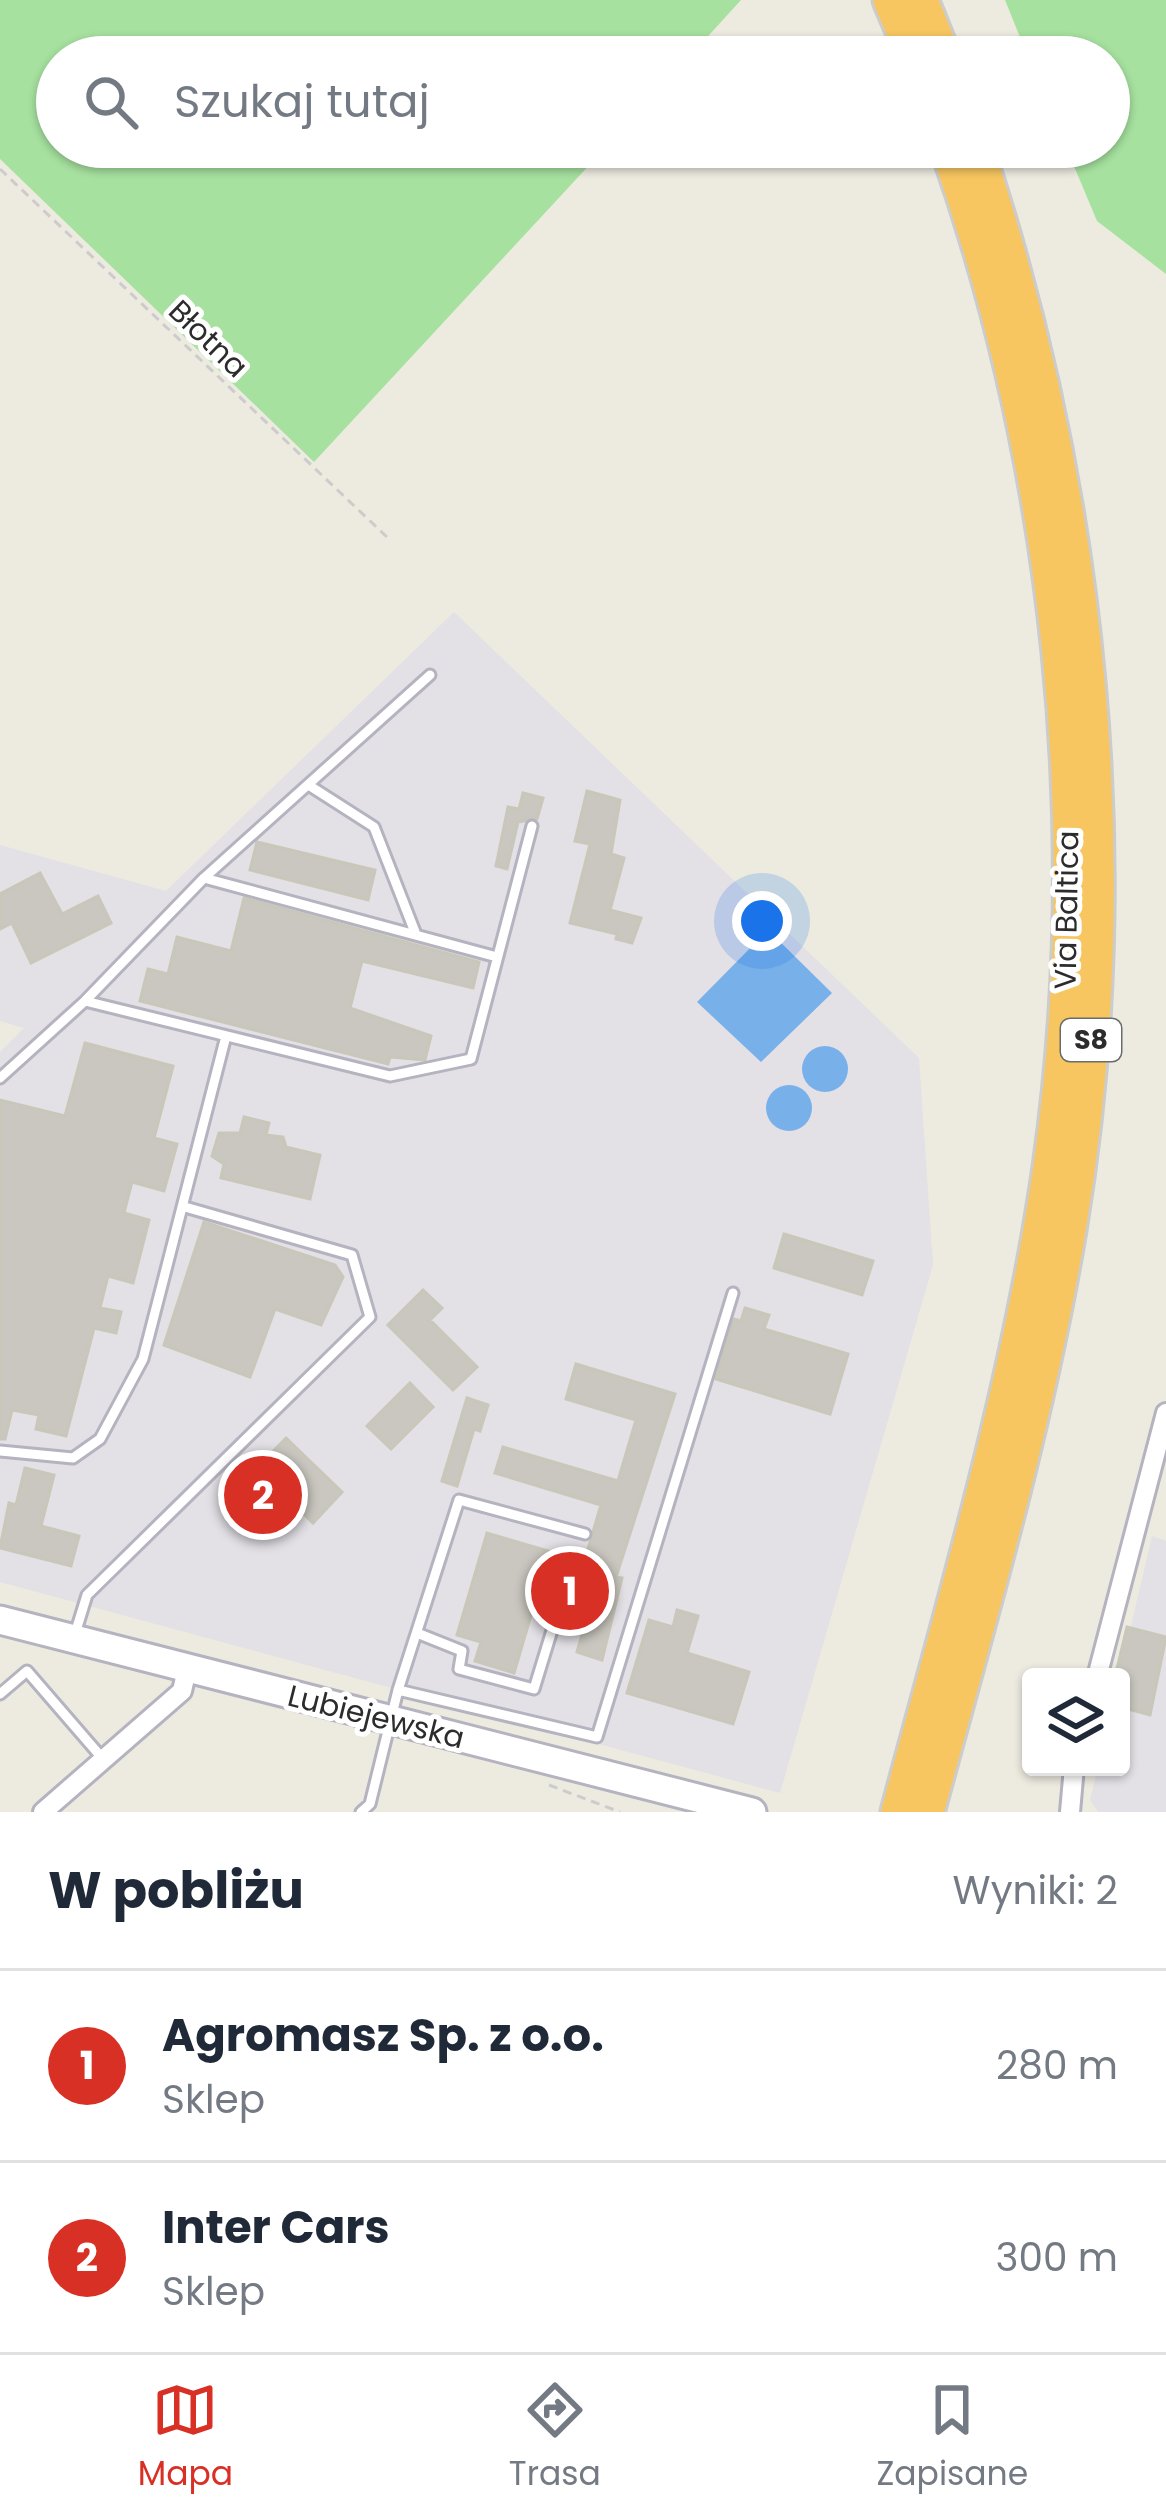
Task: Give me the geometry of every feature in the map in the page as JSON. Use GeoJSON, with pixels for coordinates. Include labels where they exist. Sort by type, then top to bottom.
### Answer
{"type":"FeatureCollection","features":[{"type":"Feature","properties":{"kind":"highway"},"geometry":{"type":"LineString","coordinates":[[890,0],[905,36]]}},
{"type":"Feature","properties":{"kind":"highway"},"geometry":{"type":"LineString","coordinates":[[921,0],[936,36]]}},
{"type":"Feature","properties":{"kind":"highway","name":"Via Baltica"},"geometry":{"type":"LineString","coordinates":[[898,1812],[1004,1395],[1049,1171],[1069,908],[1063,702],[1040,518],[1009,358],[952,168]]}},
{"type":"Feature","properties":{"kind":"highway","name":"Via Baltica"},"geometry":{"type":"LineString","coordinates":[[928,1812],[1050,1329],[1077,1176],[1095,976],[1096,790],[1073,547],[1041,375],[982,168]]}},
{"type":"Feature","properties":{"kind":"main road","name":"Lubiejewska"},"geometry":{"type":"LineString","coordinates":[[0,1620],[752,1812]]}},
{"type":"Feature","properties":{"kind":"street"},"geometry":{"type":"LineString","coordinates":[[1099,1668],[1166,1413]]}},
{"type":"Feature","properties":{"kind":"street"},"geometry":{"type":"LineString","coordinates":[[43,1812],[182,1691],[187,1669]]}},
{"type":"Feature","properties":{"kind":"street"},"geometry":{"type":"LineString","coordinates":[[1070,1812],[1074,1776]]}},
{"type":"Feature","properties":{"kind":"lane"},"geometry":{"type":"LineString","coordinates":[[0,1078],[85,1001],[204,878],[430,676]]}},
{"type":"Feature","properties":{"kind":"lane"},"geometry":{"type":"LineString","coordinates":[[310,786],[374,827],[416,932]]}},
{"type":"Feature","properties":{"kind":"lane"},"geometry":{"type":"LineString","coordinates":[[85,1001],[390,1076],[471,1059],[532,826]]}},
{"type":"Feature","properties":{"kind":"lane"},"geometry":{"type":"LineString","coordinates":[[204,878],[497,956]]}},
{"type":"Feature","properties":{"kind":"lane"},"geometry":{"type":"LineString","coordinates":[[0,1450],[73,1458],[100,1439],[143,1359],[226,1036]]}},
{"type":"Feature","properties":{"kind":"lane"},"geometry":{"type":"LineString","coordinates":[[74,1639],[87,1595],[370,1317],[352,1255],[185,1207]]}},
{"type":"Feature","properties":{"kind":"lane"},"geometry":{"type":"LineString","coordinates":[[398,1690],[596,1737],[734,1293]]}},
{"type":"Feature","properties":{"kind":"lane"},"geometry":{"type":"LineString","coordinates":[[361,1812],[370,1804],[398,1690],[459,1501],[585,1534]]}},
{"type":"Feature","properties":{"kind":"lane"},"geometry":{"type":"LineString","coordinates":[[417,1634],[462,1651],[459,1669],[534,1689],[556,1614]]}},
{"type":"Feature","properties":{"kind":"lane"},"geometry":{"type":"LineString","coordinates":[[0,1694],[27,1671],[103,1759]]}},
{"type":"Feature","properties":{"kind":"path","name":"Błotna"},"geometry":{"type":"LineString","coordinates":[[0,169],[389,538]]}},
{"type":"Feature","properties":{"kind":"path"},"geometry":{"type":"LineString","coordinates":[[526,1756],[537,1778],[620,1812]]}},
{"type":"Feature","properties":{"kind":"shaded area"},"geometry":{"type":"Polygon","coordinates":[[[454,612],[919,1058],[933,1265],[780,1793],[0,1582],[0,1052],[24,1028],[0,1021],[0,845],[166,891],[454,612]]]}},
{"type":"Feature","properties":{"kind":"shaded area"},"geometry":{"type":"Polygon","coordinates":[[[1152,1536],[1166,1541],[1166,1812],[1098,1812],[1090,1800],[1096,1776],[1130,1776],[1130,1668],[1121,1668],[1152,1536]]]}},
{"type":"Feature","properties":{"kind":"green space"},"geometry":{"type":"Polygon","coordinates":[[[0,0],[741,0],[708,36],[36,36],[36,168],[587,168],[314,462],[0,159],[0,0]]]}},
{"type":"Feature","properties":{"kind":"green space"},"geometry":{"type":"Polygon","coordinates":[[[1005,0],[1166,0],[1166,274],[1097,221],[1075,168],[1130,168],[1130,36],[1020,36],[1005,0]]]}},
{"type":"Feature","properties":{"kind":"water"},"geometry":{"type":"Polygon","coordinates":[[[768,930],[832,993],[761,1062],[697,1002],[768,930]]]}},
{"type":"Feature","properties":{"kind":"water"},"geometry":{"type":"Polygon","coordinates":[[[825,1046],[841,1053],[848,1069],[841,1085],[825,1092],[809,1085],[802,1069],[809,1053],[825,1046]]]}},
{"type":"Feature","properties":{"kind":"water"},"geometry":{"type":"Polygon","coordinates":[[[789,1085],[805,1092],[812,1108],[805,1124],[789,1131],[773,1124],[766,1108],[773,1092],[789,1085]]]}},
{"type":"Feature","properties":{"kind":"building"},"geometry":{"type":"Polygon","coordinates":[[[587,791],[620,800],[611,854],[624,858],[610,910],[641,918],[632,943],[616,939],[617,934],[570,923],[590,844],[575,841],[587,791]]]}},
{"type":"Feature","properties":{"kind":"building"},"geometry":{"type":"Polygon","coordinates":[[[523,793],[543,798],[537,819],[518,822],[507,869],[496,866],[508,807],[519,809],[523,793]]]}},
{"type":"Feature","properties":{"kind":"building"},"geometry":{"type":"Polygon","coordinates":[[[257,842],[375,870],[368,900],[250,870],[257,842]]]}},
{"type":"Feature","properties":{"kind":"building"},"geometry":{"type":"Polygon","coordinates":[[[40,873],[62,914],[98,896],[111,923],[31,963],[12,923],[0,929],[0,894],[40,873]]]}},
{"type":"Feature","properties":{"kind":"building"},"geometry":{"type":"Polygon","coordinates":[[[244,898],[479,962],[473,988],[362,961],[350,1008],[431,1036],[425,1060],[390,1057],[388,1064],[140,1001],[148,969],[168,974],[177,937],[231,951],[244,898]]]}},
{"type":"Feature","properties":{"kind":"building"},"geometry":{"type":"Polygon","coordinates":[[[85,1043],[173,1066],[154,1138],[177,1144],[164,1191],[132,1182],[124,1213],[149,1220],[133,1283],[108,1276],[100,1308],[121,1312],[116,1333],[94,1328],[66,1436],[36,1429],[39,1415],[12,1410],[5,1439],[0,1439],[0,1100],[65,1116],[85,1043]]]}},
{"type":"Feature","properties":{"kind":"building"},"geometry":{"type":"Polygon","coordinates":[[[244,1117],[269,1123],[266,1135],[283,1137],[286,1147],[320,1155],[310,1199],[221,1178],[224,1164],[212,1156],[219,1133],[240,1133],[244,1117]]]}},
{"type":"Feature","properties":{"kind":"building"},"geometry":{"type":"Polygon","coordinates":[[[204,1222],[335,1265],[343,1277],[321,1325],[275,1309],[250,1377],[164,1345],[204,1222]]]}},
{"type":"Feature","properties":{"kind":"building"},"geometry":{"type":"Polygon","coordinates":[[[784,1234],[873,1261],[862,1295],[774,1268],[784,1234]]]}},
{"type":"Feature","properties":{"kind":"building"},"geometry":{"type":"Polygon","coordinates":[[[423,1290],[442,1308],[430,1320],[477,1367],[453,1390],[388,1325],[423,1290]]]}},
{"type":"Feature","properties":{"kind":"building"},"geometry":{"type":"Polygon","coordinates":[[[745,1308],[769,1315],[764,1329],[848,1354],[830,1414],[716,1379],[734,1319],[741,1321],[745,1308]]]}},
{"type":"Feature","properties":{"kind":"building"},"geometry":{"type":"Polygon","coordinates":[[[576,1364],[675,1394],[616,1577],[622,1578],[602,1660],[577,1652],[591,1604],[539,1588],[514,1673],[475,1661],[481,1642],[457,1635],[487,1533],[548,1551],[545,1558],[582,1569],[601,1505],[495,1473],[503,1447],[618,1481],[636,1420],[566,1399],[576,1364]]]}},
{"type":"Feature","properties":{"kind":"building"},"geometry":{"type":"Polygon","coordinates":[[[410,1383],[433,1407],[391,1449],[367,1426],[410,1383]]]}},
{"type":"Feature","properties":{"kind":"building"},"geometry":{"type":"Polygon","coordinates":[[[467,1398],[488,1405],[480,1431],[474,1429],[457,1486],[442,1481],[467,1398]]]}},
{"type":"Feature","properties":{"kind":"building"},"geometry":{"type":"Polygon","coordinates":[[[286,1438],[342,1492],[313,1523],[302,1512],[280,1535],[248,1504],[272,1480],[258,1467],[286,1438]]]}},
{"type":"Feature","properties":{"kind":"building"},"geometry":{"type":"Polygon","coordinates":[[[25,1468],[54,1475],[41,1526],[79,1536],[71,1566],[0,1548],[9,1503],[16,1505],[25,1468]]]}},
{"type":"Feature","properties":{"kind":"building"},"geometry":{"type":"Polygon","coordinates":[[[677,1610],[698,1616],[687,1653],[749,1672],[733,1724],[627,1693],[649,1620],[673,1627],[677,1610]]]}},
{"type":"Feature","properties":{"kind":"building"},"geometry":{"type":"Polygon","coordinates":[[[1127,1627],[1166,1637],[1150,1715],[1130,1709],[1130,1668],[1117,1668],[1127,1627]]]}},
{"type":"Feature","properties":{"kind":"place","name":"Inter Cars"},"geometry":{"type":"Point","coordinates":[263,1495]}},
{"type":"Feature","properties":{"kind":"place","name":"Agromasz Sp. z o.o."},"geometry":{"type":"Point","coordinates":[570,1591]}}]}
